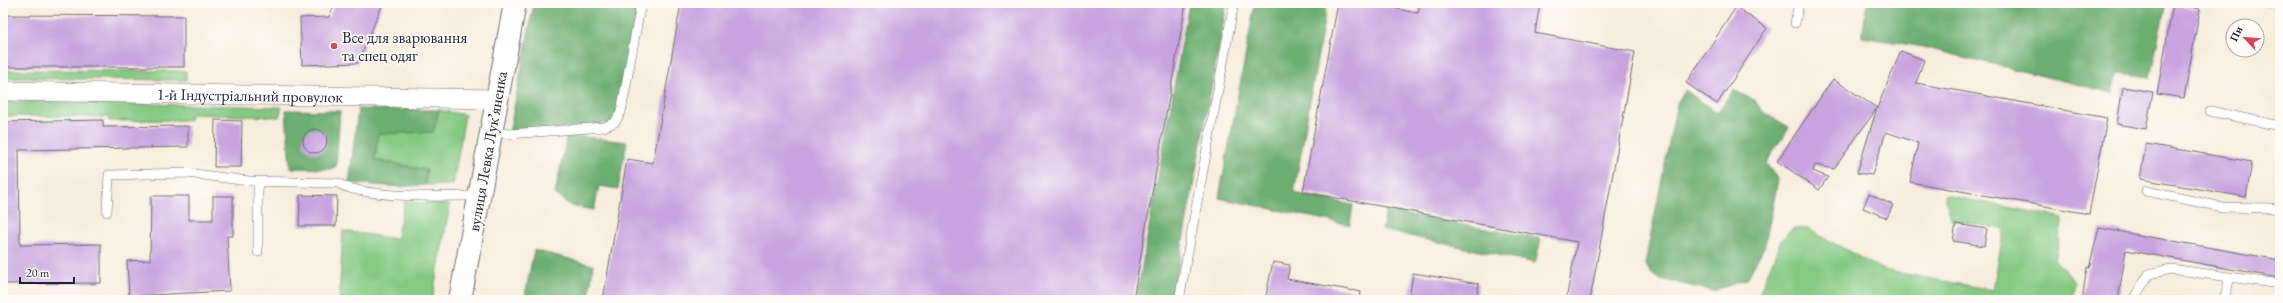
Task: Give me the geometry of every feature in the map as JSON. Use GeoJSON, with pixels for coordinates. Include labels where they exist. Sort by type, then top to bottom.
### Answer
{"type":"FeatureCollection","features":[{"type":"Feature","properties":{"kind":"main road","name":"вулиця Левка Лукʼяненка"},"geometry":{"type":"LineString","coordinates":[[460,300],[515,3]]}},
{"type":"Feature","properties":{"kind":"street","name":"1-й Індустріальний провулок"},"geometry":{"type":"LineString","coordinates":[[3,91],[497,99]]}},
{"type":"Feature","properties":{"kind":"lane"},"geometry":{"type":"LineString","coordinates":[[491,131],[517,134],[604,127],[615,122],[621,112],[641,3]]}},
{"type":"Feature","properties":{"kind":"lane"},"geometry":{"type":"LineString","coordinates":[[1179,300],[1234,3]]}},
{"type":"Feature","properties":{"kind":"lane"},"geometry":{"type":"LineString","coordinates":[[1795,22],[1799,3]]}},
{"type":"Feature","properties":{"kind":"lane"},"geometry":{"type":"LineString","coordinates":[[2261,3],[2280,6]]}},
{"type":"Feature","properties":{"kind":"lane"},"geometry":{"type":"LineString","coordinates":[[2210,111],[2280,126]]}},
{"type":"Feature","properties":{"kind":"lane"},"geometry":{"type":"LineString","coordinates":[[107,212],[109,175],[187,173],[258,181],[338,183],[347,188],[400,195],[479,196]]}},
{"type":"Feature","properties":{"kind":"lane"},"geometry":{"type":"LineString","coordinates":[[258,181],[258,252]]}},
{"type":"Feature","properties":{"kind":"lane"},"geometry":{"type":"LineString","coordinates":[[2146,191],[2222,207],[2280,210]]}},
{"type":"Feature","properties":{"kind":"lane"},"geometry":{"type":"LineString","coordinates":[[2134,300],[2149,274],[2171,269],[2280,284]]}},
{"type":"Feature","properties":{"kind":"lane"},"geometry":{"type":"LineString","coordinates":[[2224,300],[2230,277]]}},
{"type":"Feature","properties":{"kind":"green space"},"geometry":{"type":"Polygon","coordinates":[[[534,3],[641,3],[615,122],[509,134],[534,3]]]}},
{"type":"Feature","properties":{"kind":"green space"},"geometry":{"type":"Polygon","coordinates":[[[1189,3],[1227,3],[1172,300],[1136,300],[1189,3]]]}},
{"type":"Feature","properties":{"kind":"green space"},"geometry":{"type":"Polygon","coordinates":[[[1255,3],[1327,3],[1294,193],[1353,205],[1350,225],[1219,198],[1255,3]]]}},
{"type":"Feature","properties":{"kind":"green space"},"geometry":{"type":"Polygon","coordinates":[[[1867,3],[2166,3],[2150,77],[2118,73],[2113,93],[1918,46],[1862,37],[1867,3]]]}},
{"type":"Feature","properties":{"kind":"green space"},"geometry":{"type":"Polygon","coordinates":[[[3,70],[186,71],[186,80],[3,78],[3,70]]]}},
{"type":"Feature","properties":{"kind":"green space"},"geometry":{"type":"Polygon","coordinates":[[[1685,90],[1717,113],[1733,90],[1754,100],[1763,112],[1789,127],[1766,163],[1778,180],[1765,245],[1747,279],[1713,291],[1657,278],[1650,272],[1645,264],[1677,103],[1685,90]]]}},
{"type":"Feature","properties":{"kind":"green space"},"geometry":{"type":"Polygon","coordinates":[[[3,101],[282,107],[279,117],[190,114],[189,120],[109,121],[108,117],[3,116],[3,101]]]}},
{"type":"Feature","properties":{"kind":"green space"},"geometry":{"type":"Polygon","coordinates":[[[358,109],[439,110],[433,132],[378,134],[375,160],[427,170],[425,185],[400,187],[349,183],[358,109]]]}},
{"type":"Feature","properties":{"kind":"green space"},"geometry":{"type":"Polygon","coordinates":[[[286,110],[340,111],[336,166],[331,169],[290,168],[286,110]]]}},
{"type":"Feature","properties":{"kind":"green space"},"geometry":{"type":"Polygon","coordinates":[[[439,110],[465,115],[453,185],[425,185],[427,170],[375,160],[378,133],[433,132],[439,110]]]}},
{"type":"Feature","properties":{"kind":"green space"},"geometry":{"type":"Polygon","coordinates":[[[567,135],[627,142],[618,189],[599,186],[594,210],[571,206],[555,194],[567,135]]]}},
{"type":"Feature","properties":{"kind":"green space"},"geometry":{"type":"Polygon","coordinates":[[[1945,195],[2063,218],[2055,260],[2075,282],[2072,300],[1757,300],[1781,240],[1793,228],[1808,229],[1883,270],[1993,290],[2004,229],[1951,220],[1945,195]]]}},
{"type":"Feature","properties":{"kind":"green space"},"geometry":{"type":"Polygon","coordinates":[[[405,201],[450,205],[432,300],[339,300],[343,231],[396,239],[405,201]]]}},
{"type":"Feature","properties":{"kind":"green space"},"geometry":{"type":"Polygon","coordinates":[[[1386,211],[1541,239],[1535,263],[1382,230],[1386,211]]]}},
{"type":"Feature","properties":{"kind":"green space"},"geometry":{"type":"Polygon","coordinates":[[[534,250],[593,265],[589,300],[524,300],[534,250]]]}},
{"type":"Feature","properties":{"kind":"building"},"geometry":{"type":"Polygon","coordinates":[[[335,3],[383,3],[358,63],[302,65],[300,18],[329,17],[335,3]]]}},
{"type":"Feature","properties":{"kind":"building"},"geometry":{"type":"Polygon","coordinates":[[[681,3],[1186,3],[1133,300],[603,300],[627,159],[653,163],[681,3]]]}},
{"type":"Feature","properties":{"kind":"building"},"geometry":{"type":"Polygon","coordinates":[[[1338,3],[1366,3],[1418,13],[1420,3],[1540,3],[1535,33],[1635,52],[1590,300],[1566,300],[1577,242],[1303,192],[1338,3]]]}},
{"type":"Feature","properties":{"kind":"building"},"geometry":{"type":"Polygon","coordinates":[[[2173,4],[2200,9],[2184,98],[2157,94],[2173,4]]]}},
{"type":"Feature","properties":{"kind":"building"},"geometry":{"type":"Polygon","coordinates":[[[1736,7],[1767,28],[1717,104],[1686,83],[1736,7]]]}},
{"type":"Feature","properties":{"kind":"building"},"geometry":{"type":"Polygon","coordinates":[[[3,15],[184,16],[184,67],[3,67],[3,15]]]}},
{"type":"Feature","properties":{"kind":"building"},"geometry":{"type":"Polygon","coordinates":[[[1901,51],[1924,60],[1916,83],[2107,118],[2089,214],[1910,182],[1918,143],[1886,132],[1872,175],[1857,173],[1877,108],[1901,51]]]}},
{"type":"Feature","properties":{"kind":"building"},"geometry":{"type":"Polygon","coordinates":[[[1833,79],[1877,108],[1834,169],[1815,165],[1813,171],[1828,177],[1819,190],[1777,161],[1833,79]]]}},
{"type":"Feature","properties":{"kind":"building"},"geometry":{"type":"Polygon","coordinates":[[[2123,87],[2153,92],[2146,129],[2117,124],[2123,87]]]}},
{"type":"Feature","properties":{"kind":"building"},"geometry":{"type":"Polygon","coordinates":[[[103,120],[103,127],[188,126],[188,147],[19,150],[20,245],[101,244],[101,283],[3,284],[3,122],[103,120]]]}},
{"type":"Feature","properties":{"kind":"building"},"geometry":{"type":"Polygon","coordinates":[[[215,120],[242,121],[241,167],[214,167],[215,120]]]}},
{"type":"Feature","properties":{"kind":"building"},"geometry":{"type":"Polygon","coordinates":[[[315,129],[323,133],[327,141],[323,149],[315,153],[307,149],[303,141],[307,133],[315,129]]]}},
{"type":"Feature","properties":{"kind":"building"},"geometry":{"type":"Polygon","coordinates":[[[2146,144],[2252,162],[2246,197],[2140,179],[2146,144]]]}},
{"type":"Feature","properties":{"kind":"building"},"geometry":{"type":"Polygon","coordinates":[[[1869,194],[1893,205],[1887,218],[1863,208],[1869,194]]]}},
{"type":"Feature","properties":{"kind":"building"},"geometry":{"type":"Polygon","coordinates":[[[300,195],[337,196],[336,226],[299,226],[300,195]]]}},
{"type":"Feature","properties":{"kind":"building"},"geometry":{"type":"Polygon","coordinates":[[[151,196],[189,196],[189,220],[213,220],[213,196],[233,196],[233,236],[227,236],[230,291],[129,296],[127,261],[150,260],[151,196]]]}},
{"type":"Feature","properties":{"kind":"building"},"geometry":{"type":"Polygon","coordinates":[[[1956,224],[1987,229],[1984,246],[1953,241],[1956,224]]]}},
{"type":"Feature","properties":{"kind":"building"},"geometry":{"type":"Polygon","coordinates":[[[2099,228],[2280,260],[2280,278],[2126,250],[2118,300],[2082,300],[2087,267],[2089,268],[2099,228]]]}},
{"type":"Feature","properties":{"kind":"building"},"geometry":{"type":"Polygon","coordinates":[[[1273,262],[1290,265],[1287,279],[1361,292],[1360,300],[1265,300],[1273,262]]]}},
{"type":"Feature","properties":{"kind":"building"},"geometry":{"type":"Polygon","coordinates":[[[1413,273],[1479,284],[1476,300],[1409,300],[1413,273]]]}},
{"type":"Feature","properties":{"kind":"place","name":"Все для зварювання та спец одяг"},"geometry":{"type":"Point","coordinates":[334,46]}}]}
